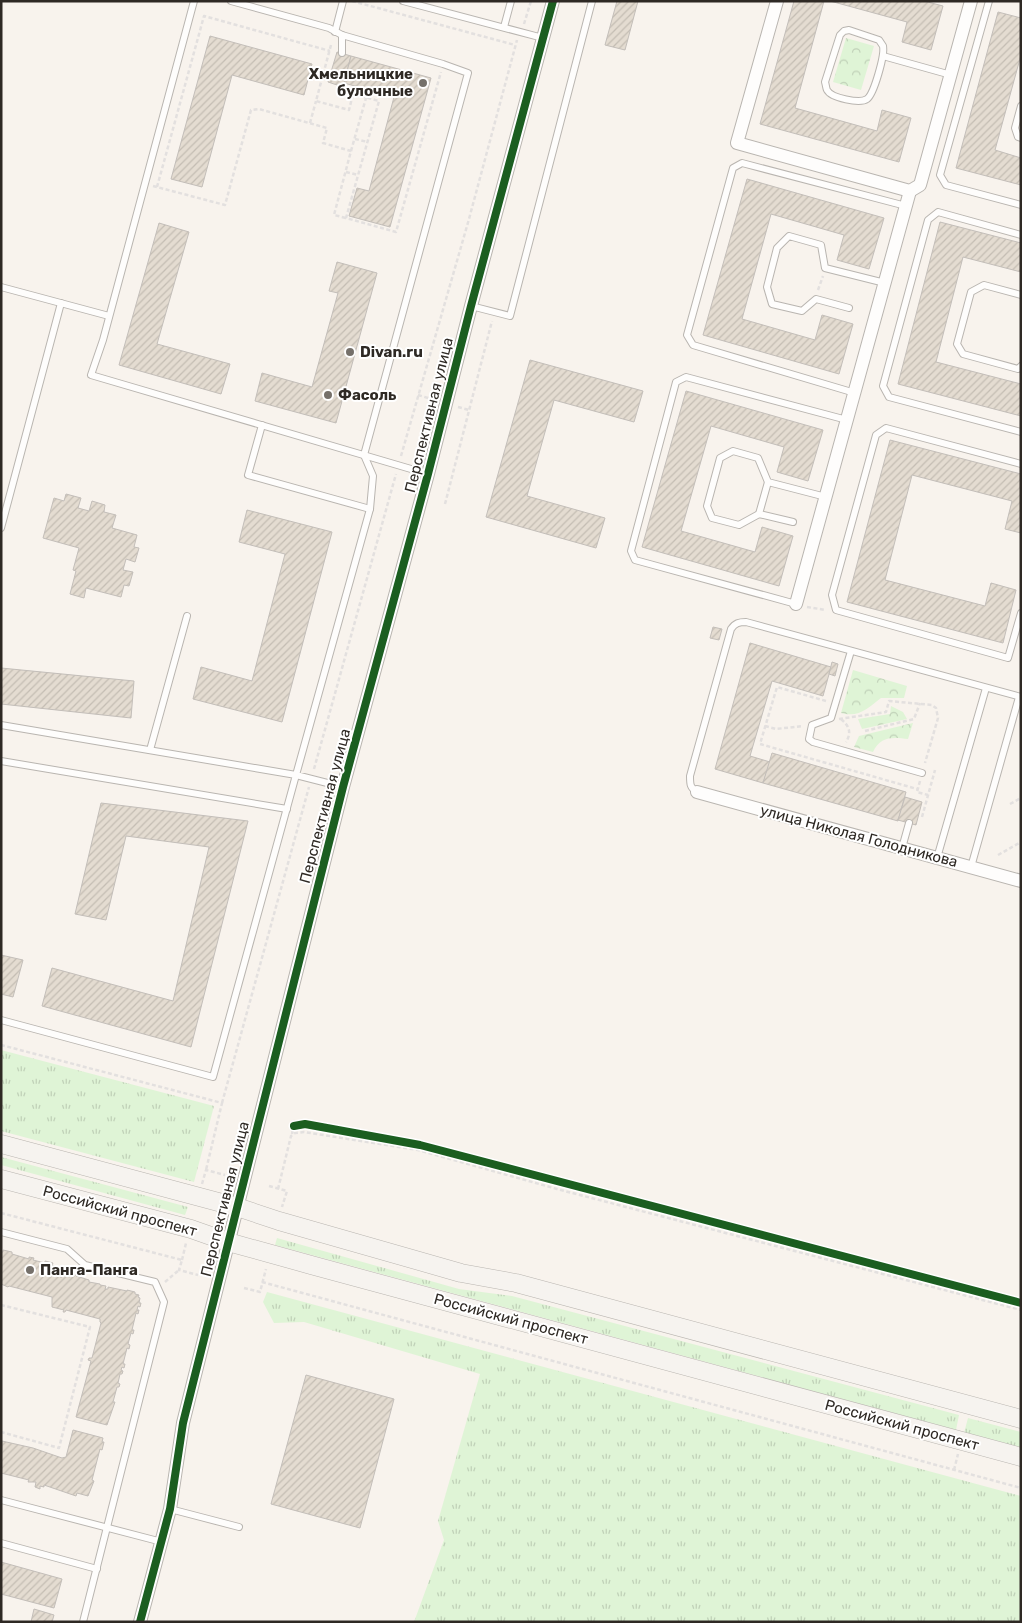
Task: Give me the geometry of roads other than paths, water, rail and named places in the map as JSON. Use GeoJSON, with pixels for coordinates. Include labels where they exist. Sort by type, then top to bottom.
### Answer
{"type":"FeatureCollection","features":[{"type":"Feature","properties":{"kind":"main road"},"geometry":{"type":"LineString","coordinates":[[1,1144],[237,1206],[279,1221],[461,1272],[516,1283],[1021,1419]]}},
{"type":"Feature","properties":{"kind":"main road","name":"Российский проспект"},"geometry":{"type":"LineString","coordinates":[[1,1179],[180,1226],[228,1242],[1021,1457]]}},
{"type":"Feature","properties":{"kind":"street","name":"Перспективная улица"},"geometry":{"type":"LineString","coordinates":[[140,1622],[170,1509],[183,1423],[343,787],[553,1]]}},
{"type":"Feature","properties":{"kind":"street"},"geometry":{"type":"LineString","coordinates":[[776,1],[737,143],[910,191]]}},
{"type":"Feature","properties":{"kind":"street"},"geometry":{"type":"LineString","coordinates":[[796,604],[910,191],[920,185],[971,1]]}},
{"type":"Feature","properties":{"kind":"street","name":"улица Николая Голодникова"},"geometry":{"type":"LineString","coordinates":[[698,792],[1021,881]]}},
{"type":"Feature","properties":{"kind":"lane"},"geometry":{"type":"LineString","coordinates":[[194,1],[109,316],[91,375],[428,474]]}},
{"type":"Feature","properties":{"kind":"lane"},"geometry":{"type":"LineString","coordinates":[[1,1020],[213,1077],[370,509],[373,476],[364,455],[468,73],[342,35],[330,28],[231,1]]}},
{"type":"Feature","properties":{"kind":"lane"},"geometry":{"type":"LineString","coordinates":[[335,32],[343,1]]}},
{"type":"Feature","properties":{"kind":"lane"},"geometry":{"type":"LineString","coordinates":[[404,1],[543,38]]}},
{"type":"Feature","properties":{"kind":"lane"},"geometry":{"type":"LineString","coordinates":[[504,27],[511,1]]}},
{"type":"Feature","properties":{"kind":"lane"},"geometry":{"type":"LineString","coordinates":[[471,306],[510,316],[592,1]]}},
{"type":"Feature","properties":{"kind":"lane"},"geometry":{"type":"LineString","coordinates":[[989,1],[940,175],[946,185],[1021,205]]}},
{"type":"Feature","properties":{"kind":"lane"},"geometry":{"type":"LineString","coordinates":[[849,30],[879,40],[883,46],[883,56],[871,95],[865,101],[858,102],[832,95],[827,90],[825,82],[840,35],[844,31],[849,30]]}},
{"type":"Feature","properties":{"kind":"lane"},"geometry":{"type":"LineString","coordinates":[[342,35],[342,53]]}},
{"type":"Feature","properties":{"kind":"lane"},"geometry":{"type":"LineString","coordinates":[[883,56],[950,75]]}},
{"type":"Feature","properties":{"kind":"lane"},"geometry":{"type":"LineString","coordinates":[[1021,106],[1015,128],[1018,137],[1021,138]]}},
{"type":"Feature","properties":{"kind":"lane"},"geometry":{"type":"LineString","coordinates":[[855,393],[693,345],[687,335],[733,168],[742,163],[906,206]]}},
{"type":"Feature","properties":{"kind":"lane"},"geometry":{"type":"LineString","coordinates":[[1021,235],[938,212],[928,220],[883,386],[888,397],[1021,432]]}},
{"type":"Feature","properties":{"kind":"lane"},"geometry":{"type":"LineString","coordinates":[[849,308],[816,299],[802,311],[772,304],[767,287],[778,248],[789,236],[821,245],[825,268],[885,283]]}},
{"type":"Feature","properties":{"kind":"lane"},"geometry":{"type":"LineString","coordinates":[[1021,295],[984,285],[972,292],[957,344],[963,354],[1018,369],[1021,366]]}},
{"type":"Feature","properties":{"kind":"lane"},"geometry":{"type":"LineString","coordinates":[[1,287],[109,316]]}},
{"type":"Feature","properties":{"kind":"lane"},"geometry":{"type":"LineString","coordinates":[[1,528],[61,303]]}},
{"type":"Feature","properties":{"kind":"lane"},"geometry":{"type":"LineString","coordinates":[[796,604],[635,560],[631,551],[676,382],[686,376],[848,420]]}},
{"type":"Feature","properties":{"kind":"lane"},"geometry":{"type":"LineString","coordinates":[[262,425],[248,475],[370,509]]}},
{"type":"Feature","properties":{"kind":"lane"},"geometry":{"type":"LineString","coordinates":[[1021,464],[886,428],[876,435],[832,595],[836,610],[1008,658],[1021,613]]}},
{"type":"Feature","properties":{"kind":"lane"},"geometry":{"type":"LineString","coordinates":[[760,514],[768,482],[758,458],[733,451],[720,458],[707,506],[712,518],[739,525],[760,514],[793,522]]}},
{"type":"Feature","properties":{"kind":"lane"},"geometry":{"type":"LineString","coordinates":[[768,482],[826,497]]}},
{"type":"Feature","properties":{"kind":"lane"},"geometry":{"type":"LineString","coordinates":[[150,750],[187,616]]}},
{"type":"Feature","properties":{"kind":"lane"},"geometry":{"type":"LineString","coordinates":[[698,792],[692,789],[690,776],[734,624],[740,622],[746,622],[1020,697],[971,867]]}},
{"type":"Feature","properties":{"kind":"lane"},"geometry":{"type":"LineString","coordinates":[[850,651],[831,718],[812,726],[809,735],[810,741],[922,774]]}},
{"type":"Feature","properties":{"kind":"lane"},"geometry":{"type":"LineString","coordinates":[[937,858],[986,688]]}},
{"type":"Feature","properties":{"kind":"lane"},"geometry":{"type":"LineString","coordinates":[[1,725],[296,775],[343,787]]}},
{"type":"Feature","properties":{"kind":"lane"},"geometry":{"type":"LineString","coordinates":[[1,761],[286,809]]}},
{"type":"Feature","properties":{"kind":"lane"},"geometry":{"type":"LineString","coordinates":[[902,848],[909,823]]}},
{"type":"Feature","properties":{"kind":"lane"},"geometry":{"type":"LineString","coordinates":[[1,1232],[67,1249],[85,1265],[155,1282],[164,1302],[83,1622]]}},
{"type":"Feature","properties":{"kind":"lane"},"geometry":{"type":"LineString","coordinates":[[1,1500],[162,1542]]}},
{"type":"Feature","properties":{"kind":"lane"},"geometry":{"type":"LineString","coordinates":[[170,1509],[239,1527]]}},
{"type":"Feature","properties":{"kind":"lane"},"geometry":{"type":"LineString","coordinates":[[1,1542],[97,1569]]}},
{"type":"Feature","properties":{"kind":"place","name":"Хмельницкие булочные"},"geometry":{"type":"Point","coordinates":[423,83]}},
{"type":"Feature","properties":{"kind":"place","name":"Divan.ru"},"geometry":{"type":"Point","coordinates":[350,352]}},
{"type":"Feature","properties":{"kind":"place","name":"Фасоль"},"geometry":{"type":"Point","coordinates":[328,395]}},
{"type":"Feature","properties":{"kind":"place","name":"Панга-Панга"},"geometry":{"type":"Point","coordinates":[30,1270]}}]}
